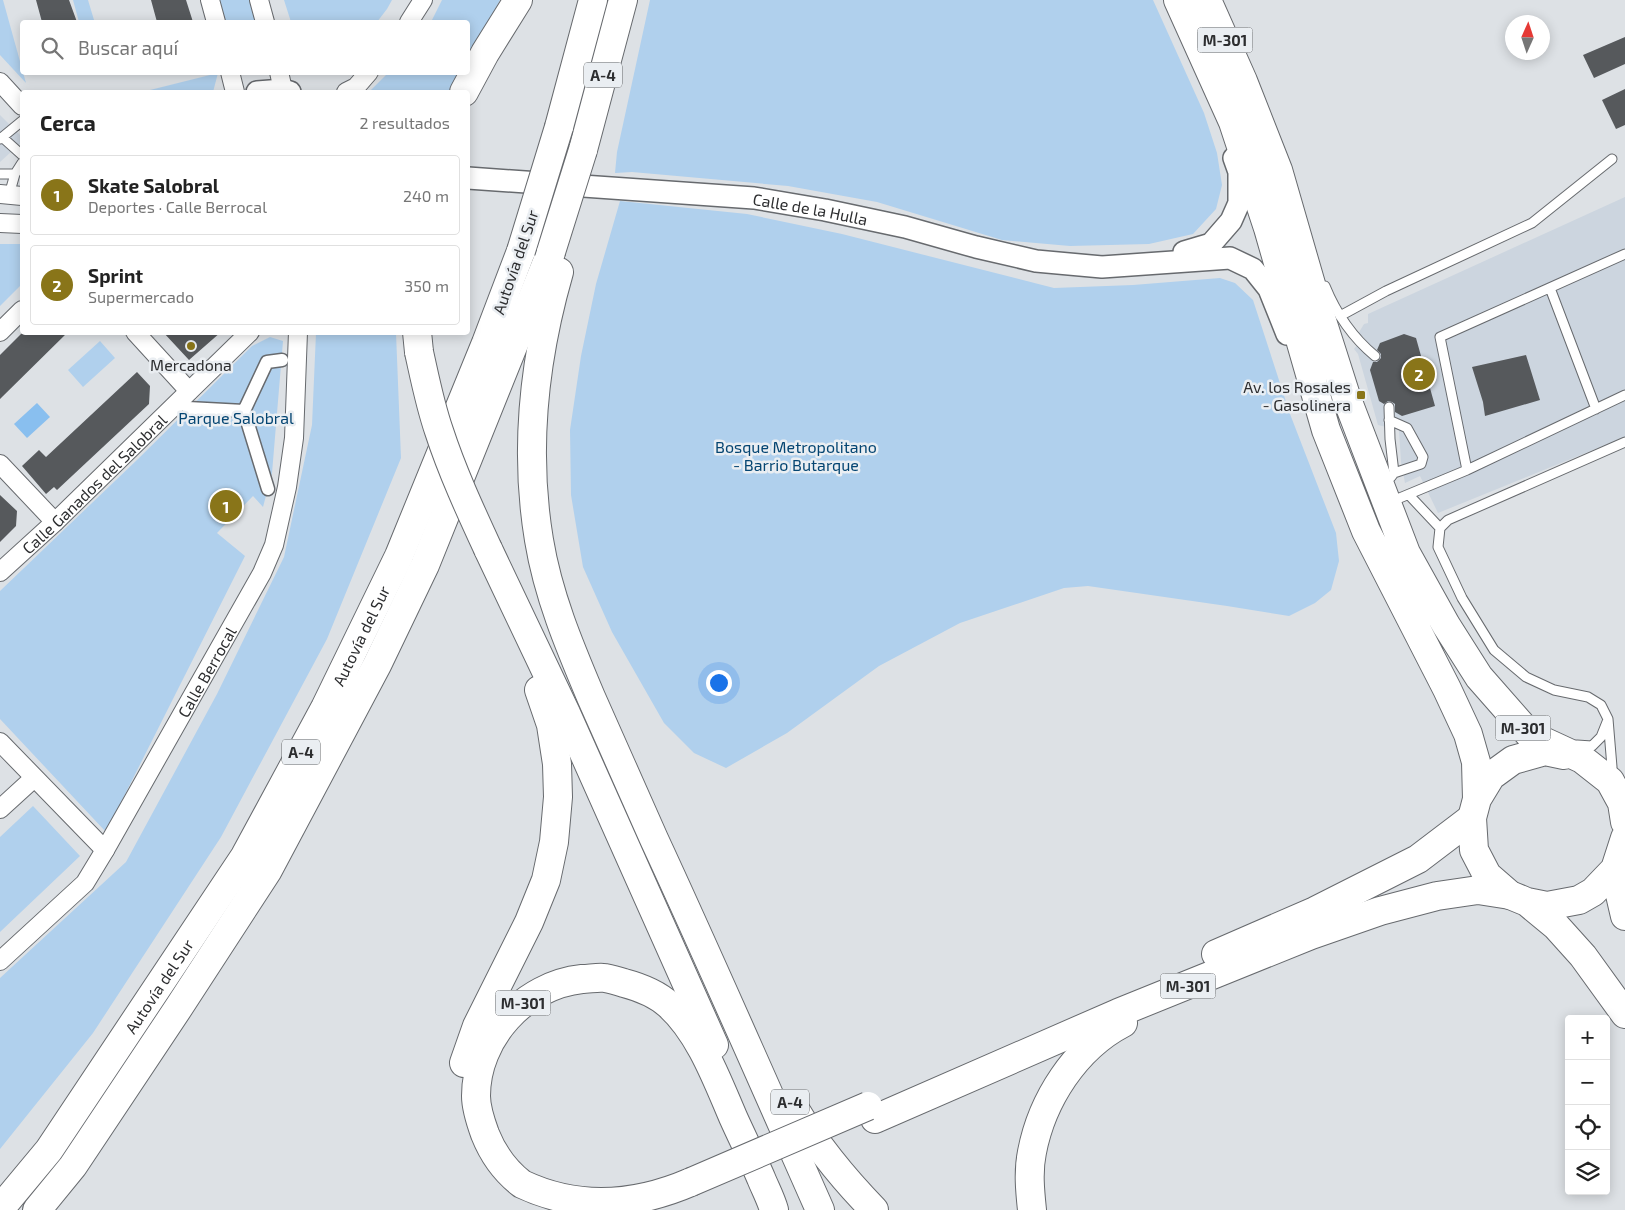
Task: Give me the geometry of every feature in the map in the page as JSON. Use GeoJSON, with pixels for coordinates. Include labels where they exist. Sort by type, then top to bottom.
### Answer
{"type":"FeatureCollection","features":[{"type":"Feature","properties":{"kind":"highway"},"geometry":{"type":"LineString","coordinates":[[465,90],[485,53],[518,0]]}},
{"type":"Feature","properties":{"kind":"highway","name":"Autovía del Sur"},"geometry":{"type":"LineString","coordinates":[[0,1209],[49,1150],[249,848],[325,708],[400,556],[486,343],[521,250],[559,127],[593,0]]}},
{"type":"Feature","properties":{"kind":"highway","name":"Autovía del Sur"},"geometry":{"type":"LineString","coordinates":[[37,1210],[78,1158],[268,870],[377,665],[425,565],[557,256],[623,0]]}},
{"type":"Feature","properties":{"kind":"highway","name":"M-301"},"geometry":{"type":"LineString","coordinates":[[1178,0],[1233,122],[1268,228],[1326,430],[1366,531],[1468,734],[1476,762],[1474,850],[1487,875],[1556,926],[1583,956],[1625,1014]]}},
{"type":"Feature","properties":{"kind":"highway","name":"M-301"},"geometry":{"type":"LineString","coordinates":[[1207,0],[1243,81],[1278,170],[1341,380],[1393,490],[1406,553],[1446,626],[1478,677],[1530,735],[1582,759],[1610,781],[1622,803],[1625,822]]}},
{"type":"Feature","properties":{"kind":"highway"},"geometry":{"type":"LineString","coordinates":[[557,256],[551,300],[534,390],[532,429],[534,504],[546,578],[564,633],[622,768],[720,983],[820,1210]]}},
{"type":"Feature","properties":{"kind":"highway"},"geometry":{"type":"LineString","coordinates":[[418,342],[427,392],[438,431],[458,483],[565,711],[785,1209]]}},
{"type":"Feature","properties":{"kind":"highway","name":"M-301"},"geometry":{"type":"LineString","coordinates":[[491,556],[503,604],[528,661],[551,725],[557,764],[558,797],[554,842],[546,880],[529,922],[477,1026],[463,1067],[460,1095],[463,1122],[472,1146],[486,1171],[508,1194],[534,1210]]}},
{"type":"Feature","properties":{"kind":"highway","name":"M-301"},"geometry":{"type":"LineString","coordinates":[[660,1210],[695,1188],[872,1112],[1315,911],[1418,859],[1474,809],[1491,776],[1513,760],[1546,751],[1582,759]]}},
{"type":"Feature","properties":{"kind":"highway","name":"M-301"},"geometry":{"type":"LineString","coordinates":[[872,1112],[1311,935],[1380,911],[1438,896],[1478,890],[1547,906],[1579,900],[1593,892],[1614,869],[1625,840]]}},
{"type":"Feature","properties":{"kind":"highway","name":"M-301"},"geometry":{"type":"LineString","coordinates":[[1625,840],[1618,886],[1625,916]]}},
{"type":"Feature","properties":{"kind":"highway","name":"M-301"},"geometry":{"type":"LineString","coordinates":[[695,1188],[661,1195],[630,1205],[598,1210],[566,1207],[536,1194],[511,1176],[491,1150],[481,1124],[476,1097],[479,1069],[490,1041],[504,1021],[519,1006],[540,990],[569,981],[603,978],[639,987],[669,1005],[686,1025],[709,1062],[785,1209]]}},
{"type":"Feature","properties":{"kind":"highway","name":"M-301"},"geometry":{"type":"LineString","coordinates":[[1032,1210],[1030,1180],[1032,1153],[1042,1115],[1055,1090],[1074,1062],[1118,1026],[1202,980]]}},
{"type":"Feature","properties":{"kind":"highway","name":"A-4"},"geometry":{"type":"LineString","coordinates":[[720,983],[813,1139],[845,1180],[874,1210]]}},
{"type":"Feature","properties":{"kind":"street"},"geometry":{"type":"LineString","coordinates":[[210,0],[215,20]]}},
{"type":"Feature","properties":{"kind":"street"},"geometry":{"type":"LineString","coordinates":[[259,0],[264,20]]}},
{"type":"Feature","properties":{"kind":"street"},"geometry":{"type":"LineString","coordinates":[[410,20],[423,0]]}},
{"type":"Feature","properties":{"kind":"street"},"geometry":{"type":"LineString","coordinates":[[1147,262],[1211,244],[1231,221],[1239,203],[1239,172],[1178,0]]}},
{"type":"Feature","properties":{"kind":"street"},"geometry":{"type":"LineString","coordinates":[[231,75],[234,90]]}},
{"type":"Feature","properties":{"kind":"street"},"geometry":{"type":"LineString","coordinates":[[350,90],[356,87],[366,75]]}},
{"type":"Feature","properties":{"kind":"street"},"geometry":{"type":"LineString","coordinates":[[265,90],[284,85]]}},
{"type":"Feature","properties":{"kind":"street"},"geometry":{"type":"LineString","coordinates":[[3,90],[20,104]]}},
{"type":"Feature","properties":{"kind":"street","name":"Calle de la Hulla"},"geometry":{"type":"LineString","coordinates":[[470,178],[754,198],[826,210],[887,223],[1036,262],[1102,267],[1147,262]]}},
{"type":"Feature","properties":{"kind":"street"},"geometry":{"type":"LineString","coordinates":[[0,223],[20,224]]}},
{"type":"Feature","properties":{"kind":"street"},"geometry":{"type":"LineString","coordinates":[[1147,262],[1230,258],[1252,270],[1269,289],[1326,430]]}},
{"type":"Feature","properties":{"kind":"street"},"geometry":{"type":"LineString","coordinates":[[0,332],[20,312]]}},
{"type":"Feature","properties":{"kind":"street"},"geometry":{"type":"LineString","coordinates":[[138,335],[189,390]]}},
{"type":"Feature","properties":{"kind":"street","name":"Calle Ganados del Salobral"},"geometry":{"type":"LineString","coordinates":[[0,572],[55,522],[247,335]]}},
{"type":"Feature","properties":{"kind":"street","name":"Calle Berrocal"},"geometry":{"type":"LineString","coordinates":[[0,961],[85,883],[262,573],[274,545],[288,486],[294,438],[298,335]]}},
{"type":"Feature","properties":{"kind":"street"},"geometry":{"type":"LineString","coordinates":[[268,489],[244,411],[267,362],[282,360]]}},
{"type":"Feature","properties":{"kind":"street"},"geometry":{"type":"LineString","coordinates":[[188,408],[244,411]]}},
{"type":"Feature","properties":{"kind":"street"},"geometry":{"type":"LineString","coordinates":[[0,464],[55,522]]}},
{"type":"Feature","properties":{"kind":"street"},"geometry":{"type":"LineString","coordinates":[[0,742],[105,850]]}},
{"type":"Feature","properties":{"kind":"street"},"geometry":{"type":"LineString","coordinates":[[0,809],[34,778]]}},
{"type":"Feature","properties":{"kind":"lane"},"geometry":{"type":"LineString","coordinates":[[20,123],[1,138],[20,153]]}},
{"type":"Feature","properties":{"kind":"lane"},"geometry":{"type":"LineString","coordinates":[[1340,316],[1386,291],[1532,223],[1612,159]]}},
{"type":"Feature","properties":{"kind":"lane"},"geometry":{"type":"LineString","coordinates":[[10,195],[15,174],[20,166]]}},
{"type":"Feature","properties":{"kind":"lane"},"geometry":{"type":"LineString","coordinates":[[1278,170],[1314,260]]}},
{"type":"Feature","properties":{"kind":"lane"},"geometry":{"type":"LineString","coordinates":[[0,174],[15,174]]}},
{"type":"Feature","properties":{"kind":"lane"},"geometry":{"type":"LineString","coordinates":[[1468,470],[1440,337],[1625,254]]}},
{"type":"Feature","properties":{"kind":"lane"},"geometry":{"type":"LineString","coordinates":[[1322,278],[1332,305],[1359,343],[1374,356]]}},
{"type":"Feature","properties":{"kind":"lane"},"geometry":{"type":"LineString","coordinates":[[1550,288],[1596,409]]}},
{"type":"Feature","properties":{"kind":"lane"},"geometry":{"type":"LineString","coordinates":[[1393,490],[1468,470],[1625,395]]}},
{"type":"Feature","properties":{"kind":"lane"},"geometry":{"type":"LineString","coordinates":[[1389,407],[1393,490],[1440,528]]}},
{"type":"Feature","properties":{"kind":"lane"},"geometry":{"type":"LineString","coordinates":[[1389,420],[1407,428],[1423,457],[1421,464],[1393,490]]}},
{"type":"Feature","properties":{"kind":"lane"},"geometry":{"type":"LineString","coordinates":[[1610,781],[1612,767],[1608,719],[1601,706],[1588,698],[1554,690],[1526,677],[1494,650],[1462,598],[1438,546],[1440,528],[1448,520],[1625,442]]}},
{"type":"Feature","properties":{"kind":"lane"},"geometry":{"type":"LineString","coordinates":[[1558,748],[1570,742],[1583,746],[1592,746],[1601,737],[1608,719]]}},
{"type":"Feature","properties":{"kind":"shaded area"},"geometry":{"type":"Polygon","coordinates":[[[0,115],[20,135],[20,144],[0,162],[0,115]]]}},
{"type":"Feature","properties":{"kind":"shaded area"},"geometry":{"type":"Polygon","coordinates":[[[1625,197],[1625,437],[1438,513],[1420,476],[1405,483],[1401,462],[1399,430],[1378,425],[1358,354],[1354,349],[1364,337],[1358,334],[1364,324],[1368,323],[1368,314],[1625,197]]]}},
{"type":"Feature","properties":{"kind":"shaded area"},"geometry":{"type":"Polygon","coordinates":[[[37,403],[50,417],[27,438],[14,424],[37,403]]]}},
{"type":"Feature","properties":{"kind":"green space"},"geometry":{"type":"Polygon","coordinates":[[[0,0],[3,0],[20,61],[20,75],[24,75],[26,83],[0,55],[0,0]]]}},
{"type":"Feature","properties":{"kind":"green space"},"geometry":{"type":"Polygon","coordinates":[[[73,0],[88,0],[94,20],[78,20],[73,0]]]}},
{"type":"Feature","properties":{"kind":"green space"},"geometry":{"type":"Polygon","coordinates":[[[217,0],[251,0],[256,20],[222,20],[217,0]]]}},
{"type":"Feature","properties":{"kind":"green space"},"geometry":{"type":"Polygon","coordinates":[[[284,0],[392,0],[379,20],[290,20],[284,0]]]}},
{"type":"Feature","properties":{"kind":"green space"},"geometry":{"type":"Polygon","coordinates":[[[442,0],[500,0],[470,57],[470,20],[432,20],[442,0]]]}},
{"type":"Feature","properties":{"kind":"green space"},"geometry":{"type":"Polygon","coordinates":[[[650,0],[1153,0],[1204,113],[1217,153],[1222,185],[1216,209],[1193,234],[1149,244],[1070,246],[1002,240],[877,202],[788,186],[632,172],[615,173],[617,152],[650,0]]]}},
{"type":"Feature","properties":{"kind":"green space"},"geometry":{"type":"Polygon","coordinates":[[[210,75],[217,75],[214,90],[150,90],[210,75]]]}},
{"type":"Feature","properties":{"kind":"green space"},"geometry":{"type":"Polygon","coordinates":[[[386,75],[460,75],[452,90],[371,90],[386,75]]]}},
{"type":"Feature","properties":{"kind":"green space","name":"Bosque Metropolitano - Barrio Butarque"},"geometry":{"type":"Polygon","coordinates":[[[620,201],[747,214],[842,234],[1054,288],[1133,285],[1220,278],[1235,283],[1253,300],[1290,414],[1336,533],[1339,561],[1331,590],[1315,603],[1289,616],[1088,586],[1064,588],[960,623],[879,666],[787,733],[726,768],[694,753],[664,723],[612,632],[583,567],[571,495],[570,430],[581,356],[596,284],[620,201]]]}},
{"type":"Feature","properties":{"kind":"green space"},"geometry":{"type":"Polygon","coordinates":[[[0,244],[20,244],[20,286],[0,306],[0,244]]]}},
{"type":"Feature","properties":{"kind":"green space"},"geometry":{"type":"Polygon","coordinates":[[[316,335],[396,335],[401,458],[327,639],[221,837],[93,1033],[0,1149],[0,978],[126,862],[217,694],[284,557],[312,425],[316,335]]]}},
{"type":"Feature","properties":{"kind":"green space","name":"Parque Salobral"},"geometry":{"type":"Polygon","coordinates":[[[270,337],[283,341],[272,473],[263,507],[253,496],[217,533],[245,556],[106,832],[0,719],[0,591],[138,459],[252,346],[270,337]]]}},
{"type":"Feature","properties":{"kind":"green space"},"geometry":{"type":"Polygon","coordinates":[[[100,341],[115,358],[83,387],[68,370],[100,341]]]}},
{"type":"Feature","properties":{"kind":"green space"},"geometry":{"type":"Polygon","coordinates":[[[33,806],[80,856],[0,932],[0,837],[33,806]]]}},
{"type":"Feature","properties":{"kind":"building"},"geometry":{"type":"Polygon","coordinates":[[[36,0],[69,0],[76,20],[41,20],[36,0]]]}},
{"type":"Feature","properties":{"kind":"building"},"geometry":{"type":"Polygon","coordinates":[[[151,0],[186,0],[192,20],[156,20],[151,0]]]}},
{"type":"Feature","properties":{"kind":"building"},"geometry":{"type":"Polygon","coordinates":[[[1625,37],[1625,64],[1594,78],[1583,55],[1625,37]]]}},
{"type":"Feature","properties":{"kind":"building"},"geometry":{"type":"Polygon","coordinates":[[[1625,89],[1625,125],[1616,129],[1602,100],[1625,89]]]}},
{"type":"Feature","properties":{"kind":"building"},"geometry":{"type":"Polygon","coordinates":[[[1404,334],[1416,338],[1435,406],[1402,416],[1395,412],[1395,404],[1392,402],[1388,401],[1384,404],[1379,401],[1370,370],[1373,362],[1377,362],[1381,358],[1381,354],[1377,350],[1380,343],[1404,334]]]}},
{"type":"Feature","properties":{"kind":"building"},"geometry":{"type":"Polygon","coordinates":[[[20,335],[65,335],[0,399],[0,355],[20,335]]]}},
{"type":"Feature","properties":{"kind":"building","name":"Mercadona"},"geometry":{"type":"Polygon","coordinates":[[[166,335],[218,335],[189,360],[166,335]]]}},
{"type":"Feature","properties":{"kind":"building"},"geometry":{"type":"Polygon","coordinates":[[[1526,355],[1540,400],[1485,416],[1483,402],[1472,367],[1526,355]]]}},
{"type":"Feature","properties":{"kind":"building"},"geometry":{"type":"Polygon","coordinates":[[[137,372],[150,386],[149,404],[57,490],[54,487],[46,494],[22,466],[39,450],[46,457],[137,372]]]}},
{"type":"Feature","properties":{"kind":"building"},"geometry":{"type":"Polygon","coordinates":[[[0,495],[17,511],[16,526],[0,542],[0,495]]]}},
{"type":"Feature","properties":{"kind":"place","name":"Mercadona"},"geometry":{"type":"Point","coordinates":[191,346]}},
{"type":"Feature","properties":{"kind":"place","name":"Sprint"},"geometry":{"type":"Point","coordinates":[1419,374]}},
{"type":"Feature","properties":{"kind":"place","name":"Av. los Rosales - Gasolinera"},"geometry":{"type":"Point","coordinates":[1361,395]}},
{"type":"Feature","properties":{"kind":"place","name":"Skate Salobral"},"geometry":{"type":"Point","coordinates":[226,506]}}]}
